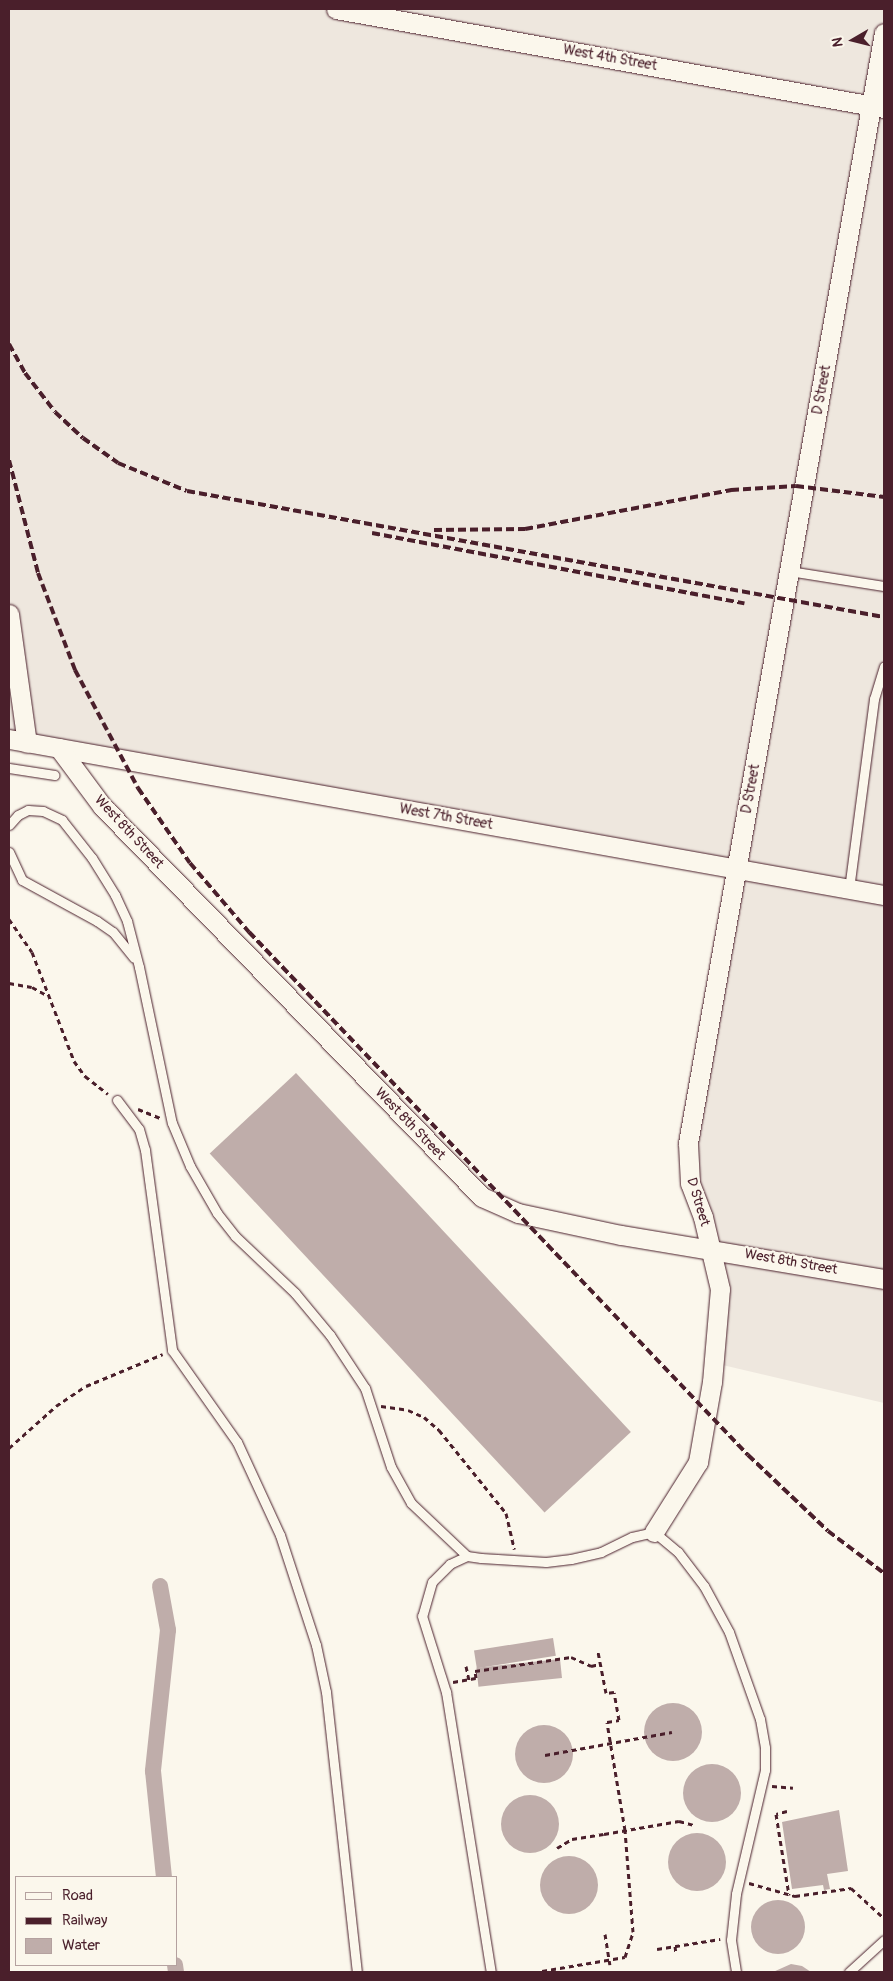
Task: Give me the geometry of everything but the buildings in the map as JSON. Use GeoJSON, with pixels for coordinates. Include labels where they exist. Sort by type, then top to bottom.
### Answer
{"type":"FeatureCollection","features":[{"type":"Feature","properties":{"kind":"street","name":"West 4th Street"},"geometry":{"type":"LineString","coordinates":[[336,9],[877,107]]}},
{"type":"Feature","properties":{"kind":"street","name":"D Street"},"geometry":{"type":"LineString","coordinates":[[654,1532],[698,1462],[712,1382],[720,1289],[712,1248],[690,1183],[688,1143],[789,571],[877,107],[884,33]]}},
{"type":"Feature","properties":{"kind":"street"},"geometry":{"type":"LineString","coordinates":[[9,614],[27,743]]}},
{"type":"Feature","properties":{"kind":"street","name":"West 7th Street"},"geometry":{"type":"LineString","coordinates":[[9,739],[884,895]]}},
{"type":"Feature","properties":{"kind":"street","name":"West 8th Street"},"geometry":{"type":"LineString","coordinates":[[59,748],[102,806],[482,1197],[518,1213],[542,1219],[621,1235],[712,1248],[884,1279]]}},
{"type":"Feature","properties":{"kind":"lane"},"geometry":{"type":"LineString","coordinates":[[789,571],[884,586]]}},
{"type":"Feature","properties":{"kind":"lane"},"geometry":{"type":"LineString","coordinates":[[849,889],[874,699],[884,666]]}},
{"type":"Feature","properties":{"kind":"lane"},"geometry":{"type":"LineString","coordinates":[[9,768],[54,775]]}},
{"type":"Feature","properties":{"kind":"lane"},"geometry":{"type":"LineString","coordinates":[[9,825],[18,815],[28,810],[53,816],[68,826],[115,895],[127,921],[139,966],[172,1123],[190,1166],[217,1213],[254,1257],[296,1293],[316,1317],[365,1388],[374,1406],[391,1467],[411,1503],[467,1556]]}},
{"type":"Feature","properties":{"kind":"lane"},"geometry":{"type":"LineString","coordinates":[[9,852],[12,870],[22,880],[113,932],[139,966]]}},
{"type":"Feature","properties":{"kind":"lane"},"geometry":{"type":"LineString","coordinates":[[117,1100],[140,1129],[145,1150],[172,1350],[237,1442],[280,1535],[302,1598],[326,1692],[357,1972]]}},
{"type":"Feature","properties":{"kind":"lane"},"geometry":{"type":"LineString","coordinates":[[491,1972],[444,1684],[423,1627],[423,1604],[439,1573],[467,1556],[514,1560],[571,1559],[601,1552],[632,1537],[654,1532],[678,1552],[704,1586],[729,1632],[760,1719],[765,1748],[762,1785],[740,1880],[731,1940],[736,1972]]}},
{"type":"Feature","properties":{"kind":"lane"},"geometry":{"type":"LineString","coordinates":[[849,1972],[884,1940]]}},
{"type":"Feature","properties":{"kind":"path"},"geometry":{"type":"LineString","coordinates":[[9,919],[32,952],[74,1061],[85,1076],[117,1100],[172,1123]]}},
{"type":"Feature","properties":{"kind":"path"},"geometry":{"type":"LineString","coordinates":[[9,983],[32,987],[49,996]]}},
{"type":"Feature","properties":{"kind":"path"},"geometry":{"type":"LineString","coordinates":[[9,1448],[49,1412],[86,1386],[172,1350]]}},
{"type":"Feature","properties":{"kind":"path"},"geometry":{"type":"LineString","coordinates":[[374,1406],[408,1410],[439,1430],[506,1513],[513,1536],[514,1560]]}},
{"type":"Feature","properties":{"kind":"path"},"geometry":{"type":"LineString","coordinates":[[542,1971],[625,1957],[632,1932],[625,1830],[607,1722],[619,1720],[614,1692],[606,1693],[598,1652]]}},
{"type":"Feature","properties":{"kind":"path"},"geometry":{"type":"LineString","coordinates":[[444,1684],[476,1678],[475,1671],[570,1657],[591,1666],[600,1664]]}},
{"type":"Feature","properties":{"kind":"path"},"geometry":{"type":"LineString","coordinates":[[466,1666],[469,1680]]}},
{"type":"Feature","properties":{"kind":"path"},"geometry":{"type":"LineString","coordinates":[[545,1755],[672,1732]]}},
{"type":"Feature","properties":{"kind":"path"},"geometry":{"type":"LineString","coordinates":[[762,1785],[793,1788]]}},
{"type":"Feature","properties":{"kind":"path"},"geometry":{"type":"LineString","coordinates":[[787,1812],[776,1814],[789,1894]]}},
{"type":"Feature","properties":{"kind":"path"},"geometry":{"type":"LineString","coordinates":[[558,1848],[572,1839],[625,1830],[679,1821],[694,1825]]}},
{"type":"Feature","properties":{"kind":"path"},"geometry":{"type":"LineString","coordinates":[[740,1880],[795,1896],[851,1888],[884,1918]]}},
{"type":"Feature","properties":{"kind":"path"},"geometry":{"type":"LineString","coordinates":[[605,1934],[610,1966]]}},
{"type":"Feature","properties":{"kind":"path"},"geometry":{"type":"LineString","coordinates":[[657,1949],[717,1939],[731,1940]]}},
{"type":"Feature","properties":{"kind":"path"},"geometry":{"type":"LineString","coordinates":[[675,1946],[676,1954]]}},
{"type":"Feature","properties":{"kind":"shaded area"},"geometry":{"type":"Polygon","coordinates":[[[9,9],[884,9],[884,1403],[714,1363],[712,1247],[687,1161],[737,869],[9,738],[9,9]]]}},
{"type":"Feature","properties":{"kind":"water"},"geometry":{"type":"Polygon","coordinates":[[[296,1073],[631,1432],[545,1513],[210,1153],[296,1073]]]}},
{"type":"Feature","properties":{"kind":"water"},"geometry":{"type":"Polygon","coordinates":[[[553,1638],[556,1656],[477,1668],[474,1651],[553,1638]]]}},
{"type":"Feature","properties":{"kind":"water"},"geometry":{"type":"Polygon","coordinates":[[[560,1659],[562,1678],[478,1687],[476,1668],[560,1659]]]}},
{"type":"Feature","properties":{"kind":"water"},"geometry":{"type":"Polygon","coordinates":[[[667,1703],[679,1703],[694,1711],[702,1726],[702,1738],[694,1753],[679,1761],[667,1761],[652,1753],[644,1738],[644,1726],[652,1711],[667,1703]]]}},
{"type":"Feature","properties":{"kind":"water"},"geometry":{"type":"Polygon","coordinates":[[[538,1725],[550,1725],[565,1733],[573,1748],[573,1760],[565,1775],[550,1783],[538,1783],[523,1775],[515,1760],[515,1748],[523,1733],[538,1725]]]}},
{"type":"Feature","properties":{"kind":"water"},"geometry":{"type":"Polygon","coordinates":[[[706,1764],[718,1764],[733,1772],[741,1787],[741,1799],[733,1814],[718,1822],[706,1822],[691,1814],[683,1799],[683,1787],[691,1772],[706,1764]]]}},
{"type":"Feature","properties":{"kind":"water"},"geometry":{"type":"Polygon","coordinates":[[[524,1795],[536,1795],[551,1803],[559,1818],[559,1830],[551,1845],[536,1853],[524,1853],[509,1845],[501,1830],[501,1818],[509,1803],[524,1795]]]}},
{"type":"Feature","properties":{"kind":"water"},"geometry":{"type":"Polygon","coordinates":[[[839,1810],[848,1871],[827,1874],[830,1889],[824,1890],[823,1885],[792,1889],[782,1822],[839,1810]]]}},
{"type":"Feature","properties":{"kind":"water"},"geometry":{"type":"Polygon","coordinates":[[[691,1833],[703,1833],[718,1841],[726,1856],[726,1868],[718,1883],[703,1891],[691,1891],[676,1883],[668,1868],[668,1856],[676,1841],[691,1833]]]}},
{"type":"Feature","properties":{"kind":"water"},"geometry":{"type":"Polygon","coordinates":[[[563,1856],[575,1856],[590,1864],[598,1879],[598,1891],[590,1906],[575,1914],[563,1914],[548,1906],[540,1891],[540,1879],[548,1864],[563,1856]]]}},
{"type":"Feature","properties":{"kind":"water"},"geometry":{"type":"Polygon","coordinates":[[[773,1900],[783,1900],[793,1904],[801,1912],[805,1927],[801,1942],[793,1950],[783,1954],[773,1954],[763,1950],[755,1942],[751,1932],[751,1922],[755,1912],[763,1904],[773,1900]]]}},
{"type":"Feature","properties":{"kind":"water"},"geometry":{"type":"Polygon","coordinates":[[[791,1964],[802,1966],[811,1972],[773,1972],[791,1964]]]}},
{"type":"Feature","properties":{"kind":"waterway"},"geometry":{"type":"LineString","coordinates":[[160,1586],[168,1630],[153,1771],[164,1876]]}},
{"type":"Feature","properties":{"kind":"waterway"},"geometry":{"type":"LineString","coordinates":[[175,1966],[176,1972]]}},
{"type":"Feature","properties":{"kind":"railway"},"geometry":{"type":"LineString","coordinates":[[9,344],[25,373],[55,412],[83,438],[118,463],[187,491],[884,617]]}},
{"type":"Feature","properties":{"kind":"railway"},"geometry":{"type":"LineString","coordinates":[[9,460],[38,573],[75,670],[138,788],[190,863],[249,932],[748,1455],[828,1531],[884,1573]]}},
{"type":"Feature","properties":{"kind":"railway"},"geometry":{"type":"LineString","coordinates":[[434,530],[525,529],[731,490],[796,486],[884,497]]}},
{"type":"Feature","properties":{"kind":"railway"},"geometry":{"type":"LineString","coordinates":[[372,533],[744,603]]}}]}
